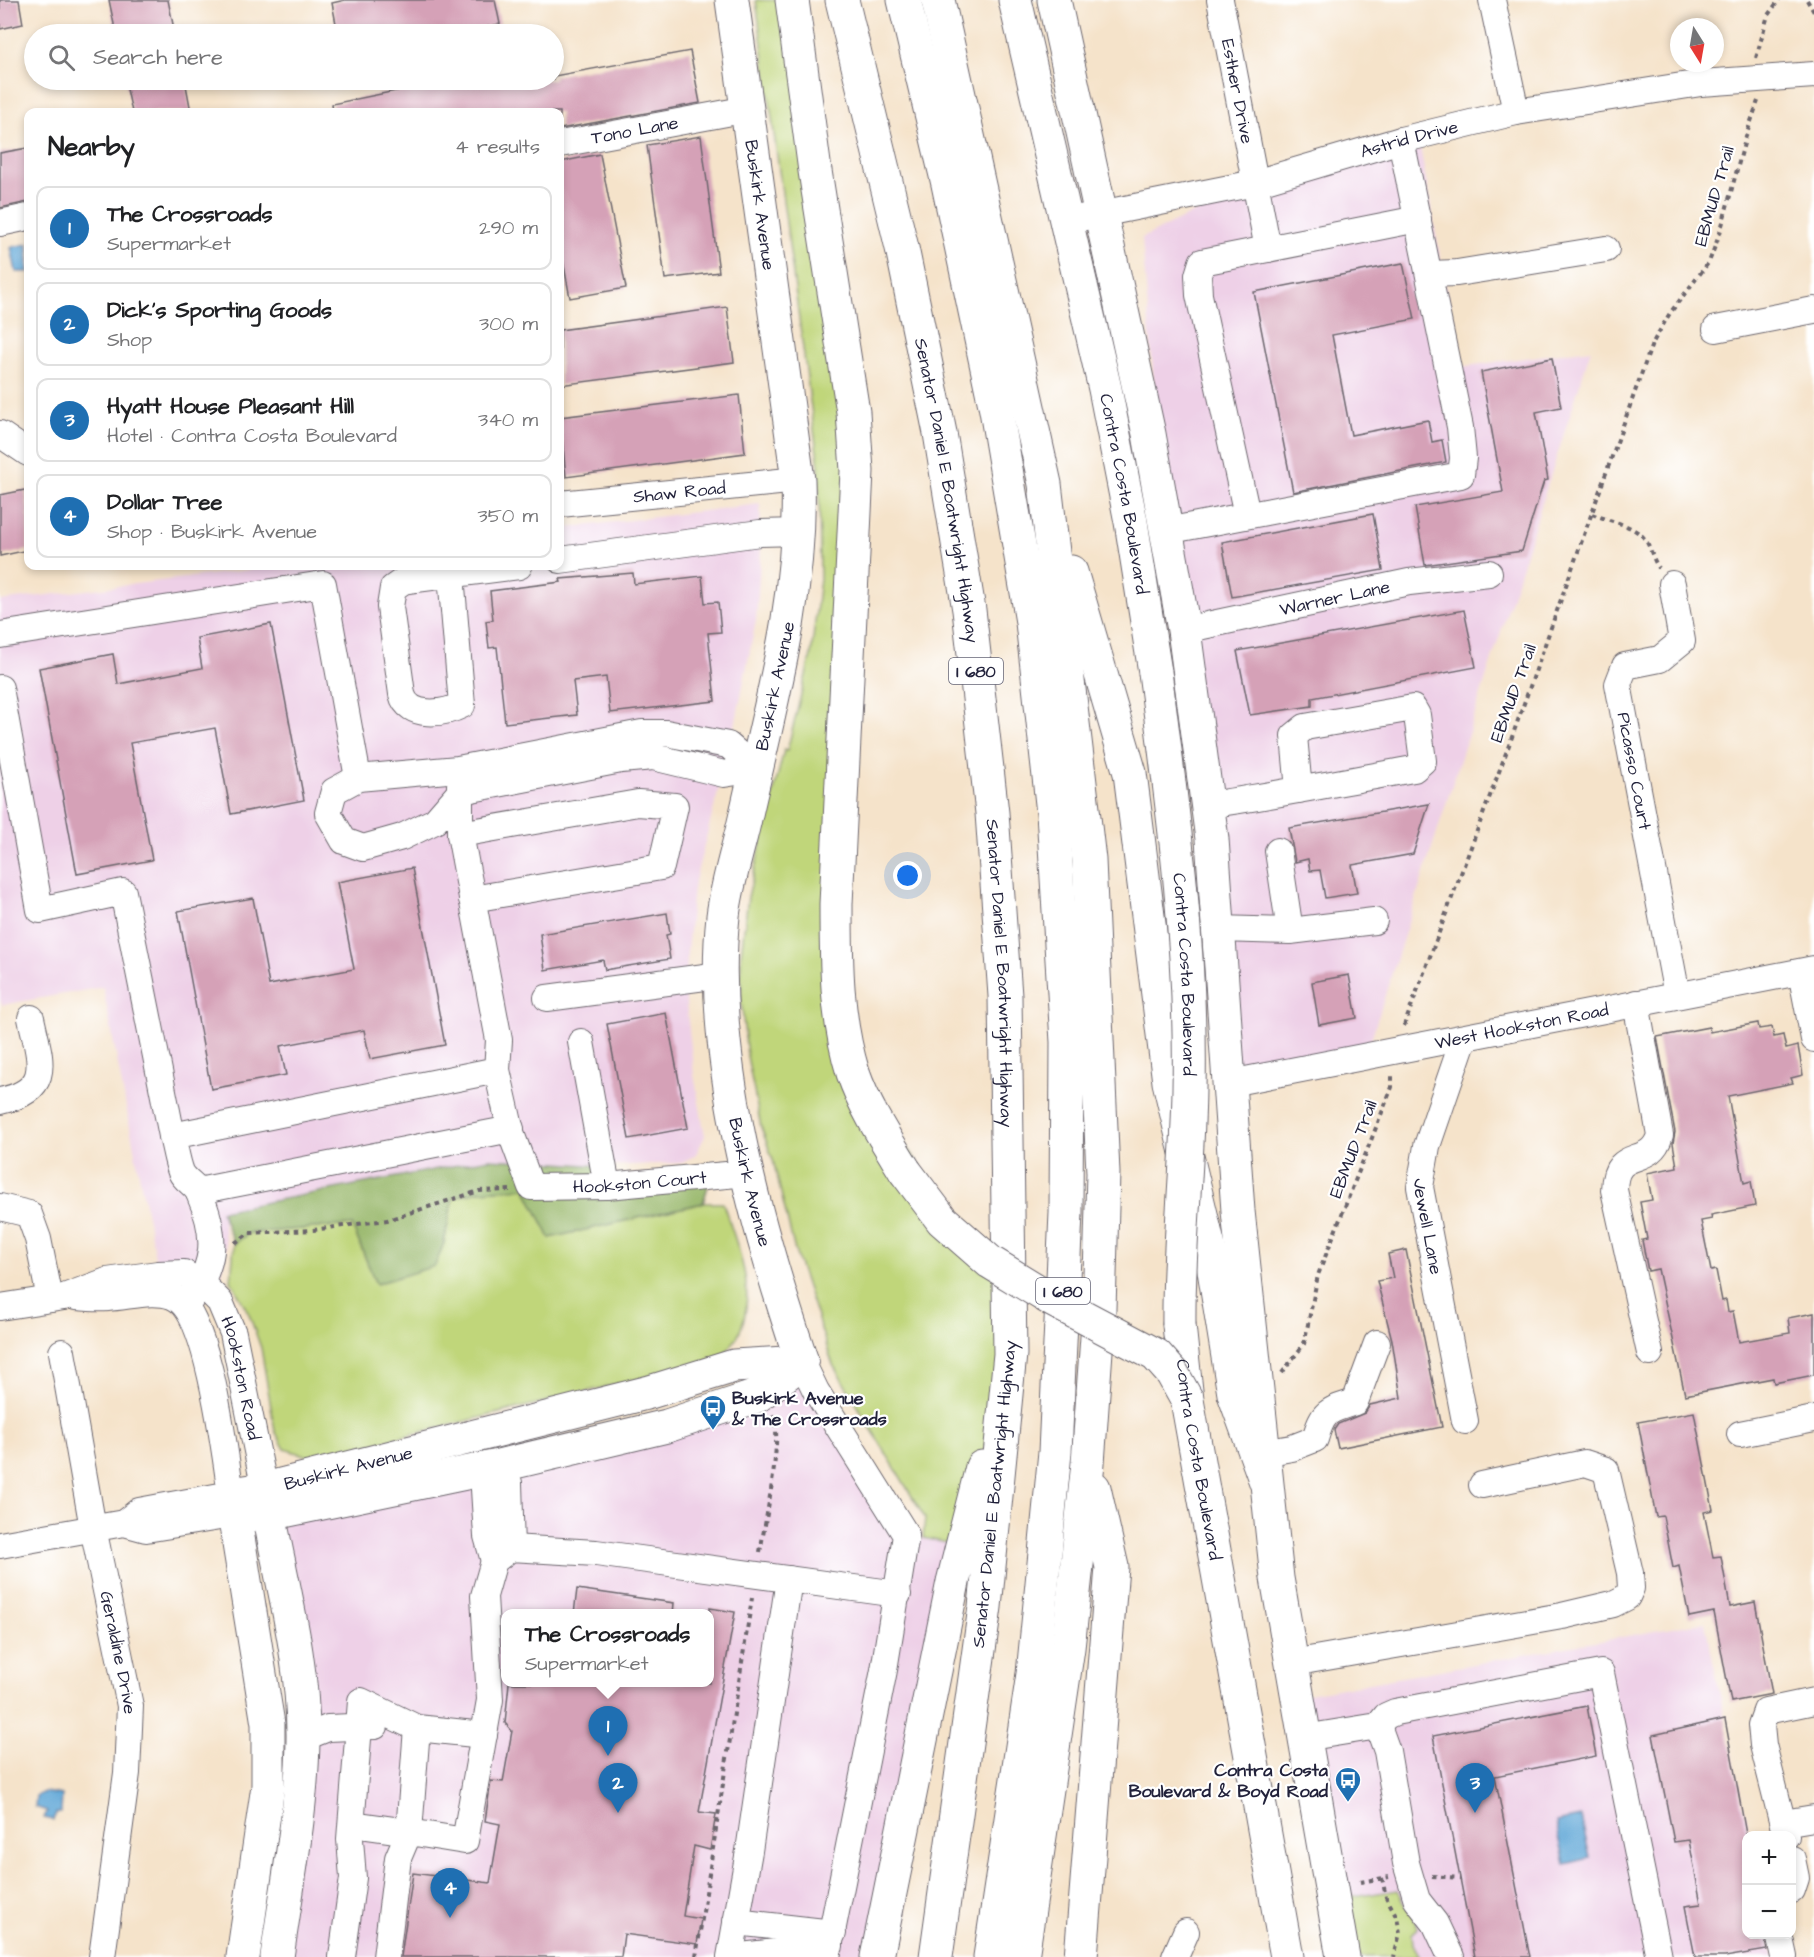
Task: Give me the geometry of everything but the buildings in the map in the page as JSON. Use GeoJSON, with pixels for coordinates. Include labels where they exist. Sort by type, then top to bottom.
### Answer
{"type":"FeatureCollection","features":[{"type":"Feature","properties":{"kind":"main road","name":"Buskirk Avenue"},"geometry":{"type":"LineString","coordinates":[[732,0],[798,480],[798,532],[786,645],[724,914],[720,975],[728,1076],[748,1173],[782,1301],[802,1362]]}},
{"type":"Feature","properties":{"kind":"main road"},"geometry":{"type":"LineString","coordinates":[[792,0],[815,171],[853,412],[857,471],[836,904],[836,970],[841,1025],[858,1085],[872,1116],[905,1171],[942,1220],[990,1262],[1054,1302],[1156,1355],[1172,1373],[1187,1400]]}},
{"type":"Feature","properties":{"kind":"main road","name":"Senator Daniel E Boatwright Highway"},"geometry":{"type":"LineString","coordinates":[[842,0],[902,248],[940,433],[969,610],[992,813],[1005,996],[1010,1354],[985,1607],[936,1957]]}},
{"type":"Feature","properties":{"kind":"main road","name":"I 680"},"geometry":{"type":"LineString","coordinates":[[904,0],[948,184],[996,410],[1032,622],[1053,813],[1067,1042],[1066,1213],[1055,1452],[1033,1674],[990,1957]]}},
{"type":"Feature","properties":{"kind":"main road","name":"I 680"},"geometry":{"type":"LineString","coordinates":[[938,0],[1045,484],[1089,860],[1103,1173],[1099,1310],[1088,1462],[1068,1648],[1022,1957]]}},
{"type":"Feature","properties":{"kind":"main road","name":"Contra Costa Boulevard"},"geometry":{"type":"LineString","coordinates":[[1015,0],[1105,388],[1131,522],[1155,672],[1180,887],[1188,1012],[1189,1088],[1178,1265],[1179,1324],[1187,1400],[1287,1957]]}},
{"type":"Feature","properties":{"kind":"main road","name":"Contra Costa Boulevard"},"geometry":{"type":"LineString","coordinates":[[1054,0],[1102,214],[1184,630],[1208,805],[1219,928],[1238,1211],[1277,1578],[1343,1957]]}},
{"type":"Feature","properties":{"kind":"main road"},"geometry":{"type":"LineString","coordinates":[[1045,484],[1130,773],[1169,1082],[1213,1264],[1234,1394],[1264,1468]]}},
{"type":"Feature","properties":{"kind":"main road"},"geometry":{"type":"LineString","coordinates":[[877,1957],[953,1582],[1010,1354]]}},
{"type":"Feature","properties":{"kind":"main road","name":"Buskirk Avenue"},"geometry":{"type":"LineString","coordinates":[[231,1505],[267,1502],[494,1467],[667,1426],[757,1396],[802,1362]]}},
{"type":"Feature","properties":{"kind":"main road","name":"Buskirk Avenue"},"geometry":{"type":"LineString","coordinates":[[267,1502],[734,1366],[802,1362]]}},
{"type":"Feature","properties":{"kind":"main road"},"geometry":{"type":"LineString","coordinates":[[1081,1957],[1112,1567],[1088,1462]]}},
{"type":"Feature","properties":{"kind":"main road"},"geometry":{"type":"LineString","coordinates":[[267,1502],[300,1676],[303,1738],[301,1785],[277,1957]]}},
{"type":"Feature","properties":{"kind":"main road"},"geometry":{"type":"LineString","coordinates":[[231,1505],[268,1724],[268,1786],[243,1957]]}},
{"type":"Feature","properties":{"kind":"street","name":"Esther Drive"},"geometry":{"type":"LineString","coordinates":[[1220,0],[1268,249]]}},
{"type":"Feature","properties":{"kind":"street"},"geometry":{"type":"LineString","coordinates":[[1492,0],[1516,112]]}},
{"type":"Feature","properties":{"kind":"street","name":"Astrid Drive"},"geometry":{"type":"LineString","coordinates":[[1065,220],[1255,183],[1401,140],[1516,112],[1701,83],[1814,75]]}},
{"type":"Feature","properties":{"kind":"street","name":"Tono Lane"},"geometry":{"type":"LineString","coordinates":[[564,143],[748,109]]}},
{"type":"Feature","properties":{"kind":"street"},"geometry":{"type":"LineString","coordinates":[[1166,531],[1461,475],[1463,458],[1460,427],[1401,140]]}},
{"type":"Feature","properties":{"kind":"street"},"geometry":{"type":"LineString","coordinates":[[0,223],[24,218]]}},
{"type":"Feature","properties":{"kind":"street"},"geometry":{"type":"LineString","coordinates":[[1247,515],[1199,295],[1198,274],[1202,262],[1418,219]]}},
{"type":"Feature","properties":{"kind":"street"},"geometry":{"type":"LineString","coordinates":[[1429,274],[1457,273],[1606,249]]}},
{"type":"Feature","properties":{"kind":"street"},"geometry":{"type":"LineString","coordinates":[[1716,329],[1814,310]]}},
{"type":"Feature","properties":{"kind":"street"},"geometry":{"type":"LineString","coordinates":[[0,434],[24,450]]}},
{"type":"Feature","properties":{"kind":"street","name":"Shaw Road"},"geometry":{"type":"LineString","coordinates":[[564,504],[798,480]]}},
{"type":"Feature","properties":{"kind":"street"},"geometry":{"type":"LineString","coordinates":[[564,559],[760,533],[798,532]]}},
{"type":"Feature","properties":{"kind":"street"},"geometry":{"type":"LineString","coordinates":[[451,575],[462,705],[454,709],[432,712],[412,710],[404,704],[402,694],[390,596],[393,588],[403,581],[489,570]]}},
{"type":"Feature","properties":{"kind":"street","name":"Warner Lane"},"geometry":{"type":"LineString","coordinates":[[1184,630],[1409,582],[1489,573]]}},
{"type":"Feature","properties":{"kind":"street"},"geometry":{"type":"LineString","coordinates":[[0,634],[323,584],[357,778]]}},
{"type":"Feature","properties":{"kind":"street","name":"Picasso Court"},"geometry":{"type":"LineString","coordinates":[[1672,584],[1682,640],[1660,659],[1625,666],[1618,684],[1677,995]]}},
{"type":"Feature","properties":{"kind":"street"},"geometry":{"type":"LineString","coordinates":[[0,688],[40,910],[123,892],[172,1136],[182,1174],[198,1191],[210,1229],[213,1254],[202,1284],[186,1306]]}},
{"type":"Feature","properties":{"kind":"street"},"geometry":{"type":"LineString","coordinates":[[1208,805],[1299,790],[1414,769],[1423,761],[1417,715],[1413,708],[1305,727],[1294,736],[1299,790]]}},
{"type":"Feature","properties":{"kind":"street"},"geometry":{"type":"LineString","coordinates":[[460,780],[435,821],[402,837],[363,848],[344,841],[328,813],[334,791],[357,778],[460,780],[653,757],[724,774],[756,769]]}},
{"type":"Feature","properties":{"kind":"street"},"geometry":{"type":"LineString","coordinates":[[460,780],[460,834],[499,1040],[497,1070],[524,1188]]}},
{"type":"Feature","properties":{"kind":"street"},"geometry":{"type":"LineString","coordinates":[[460,834],[638,803],[675,806],[661,867],[472,899]]}},
{"type":"Feature","properties":{"kind":"street"},"geometry":{"type":"LineString","coordinates":[[1278,851],[1290,931]]}},
{"type":"Feature","properties":{"kind":"street"},"geometry":{"type":"LineString","coordinates":[[1219,928],[1290,931],[1374,921]]}},
{"type":"Feature","properties":{"kind":"street"},"geometry":{"type":"LineString","coordinates":[[1808,970],[1814,1039]]}},
{"type":"Feature","properties":{"kind":"street","name":"West Hookston Road"},"geometry":{"type":"LineString","coordinates":[[1230,1083],[1394,1053],[1808,970]]}},
{"type":"Feature","properties":{"kind":"street"},"geometry":{"type":"LineString","coordinates":[[547,998],[720,975]]}},
{"type":"Feature","properties":{"kind":"street"},"geometry":{"type":"LineString","coordinates":[[1636,1004],[1660,1135],[1657,1145],[1646,1154],[1619,1166],[1615,1174],[1614,1190],[1650,1353]]}},
{"type":"Feature","properties":{"kind":"street"},"geometry":{"type":"LineString","coordinates":[[0,1101],[21,1097],[35,1085],[41,1068],[32,1018]]}},
{"type":"Feature","properties":{"kind":"street","name":"Jewell Lane"},"geometry":{"type":"LineString","coordinates":[[1464,1038],[1427,1146],[1420,1187],[1465,1421]]}},
{"type":"Feature","properties":{"kind":"street"},"geometry":{"type":"LineString","coordinates":[[581,1042],[607,1186]]}},
{"type":"Feature","properties":{"kind":"street"},"geometry":{"type":"LineString","coordinates":[[172,1136],[497,1070]]}},
{"type":"Feature","properties":{"kind":"street"},"geometry":{"type":"LineString","coordinates":[[198,1191],[511,1129]]}},
{"type":"Feature","properties":{"kind":"street","name":"Hookston Court"},"geometry":{"type":"LineString","coordinates":[[524,1188],[607,1186],[748,1173]]}},
{"type":"Feature","properties":{"kind":"street"},"geometry":{"type":"LineString","coordinates":[[0,1207],[28,1214],[57,1298]]}},
{"type":"Feature","properties":{"kind":"street","name":"Hookston Road"},"geometry":{"type":"LineString","coordinates":[[0,1307],[57,1298],[107,1281],[167,1273],[184,1273],[202,1284],[219,1302],[233,1333],[267,1502]]}},
{"type":"Feature","properties":{"kind":"street","name":"Hookston Road"},"geometry":{"type":"LineString","coordinates":[[57,1298],[105,1299],[156,1293],[173,1296],[186,1306],[202,1340],[210,1370],[231,1505]]}},
{"type":"Feature","properties":{"kind":"street"},"geometry":{"type":"LineString","coordinates":[[1264,1468],[1292,1448],[1315,1439],[1320,1422],[1329,1409],[1355,1402],[1377,1343]]}},
{"type":"Feature","properties":{"kind":"street","name":"Geraldine Drive"},"geometry":{"type":"LineString","coordinates":[[62,1352],[93,1528],[130,1706],[127,1773],[102,1957]]}},
{"type":"Feature","properties":{"kind":"street"},"geometry":{"type":"LineString","coordinates":[[802,1362],[816,1391],[906,1535],[898,1594],[830,1945]]}},
{"type":"Feature","properties":{"kind":"street"},"geometry":{"type":"LineString","coordinates":[[1740,1434],[1814,1419]]}},
{"type":"Feature","properties":{"kind":"street"},"geometry":{"type":"LineString","coordinates":[[1292,1663],[1562,1616],[1613,1604],[1627,1597],[1630,1588],[1630,1573],[1606,1470],[1585,1463],[1482,1485]]}},
{"type":"Feature","properties":{"kind":"street"},"geometry":{"type":"LineString","coordinates":[[352,1824],[465,1841],[490,1700],[484,1596],[502,1555],[509,1483],[494,1467]]}},
{"type":"Feature","properties":{"kind":"street"},"geometry":{"type":"LineString","coordinates":[[0,1545],[124,1523],[146,1529],[231,1505]]}},
{"type":"Feature","properties":{"kind":"street"},"geometry":{"type":"LineString","coordinates":[[502,1555],[596,1553],[898,1594]]}},
{"type":"Feature","properties":{"kind":"street"},"geometry":{"type":"LineString","coordinates":[[789,1579],[731,1957],[830,1945]]}},
{"type":"Feature","properties":{"kind":"street"},"geometry":{"type":"LineString","coordinates":[[1304,1738],[1378,1726],[1386,1716],[1395,1712],[1601,1673],[1659,1957]]}},
{"type":"Feature","properties":{"kind":"street"},"geometry":{"type":"LineString","coordinates":[[342,1957],[354,1878],[352,1824],[357,1726],[361,1701],[417,1728],[484,1735]]}},
{"type":"Feature","properties":{"kind":"street"},"geometry":{"type":"LineString","coordinates":[[1814,1701],[1766,1711],[1761,1725],[1763,1745],[1784,1829],[1814,1818]]}},
{"type":"Feature","properties":{"kind":"street"},"geometry":{"type":"LineString","coordinates":[[303,1738],[328,1728],[357,1726]]}},
{"type":"Feature","properties":{"kind":"street"},"geometry":{"type":"LineString","coordinates":[[1378,1726],[1387,1751],[1404,1857],[1417,1900],[1435,1923],[1451,1957]]}},
{"type":"Feature","properties":{"kind":"street"},"geometry":{"type":"LineString","coordinates":[[386,1957],[398,1858],[409,1832],[417,1728]]}},
{"type":"Feature","properties":{"kind":"street"},"geometry":{"type":"LineString","coordinates":[[735,1922],[830,1945]]}},
{"type":"Feature","properties":{"kind":"street"},"geometry":{"type":"LineString","coordinates":[[1175,1957],[1186,1932]]}},
{"type":"Feature","properties":{"kind":"street"},"geometry":{"type":"LineString","coordinates":[[1780,1939],[1784,1957]]}},
{"type":"Feature","properties":{"kind":"path","name":"EBMUD Trail"},"geometry":{"type":"LineString","coordinates":[[1254,1374],[1282,1373],[1304,1344],[1318,1275],[1392,1087],[1394,1053],[1652,344],[1670,313],[1695,283],[1713,252],[1734,186],[1746,136],[1758,104],[1757,48],[1768,15],[1779,0]]}},
{"type":"Feature","properties":{"kind":"path"},"geometry":{"type":"LineString","coordinates":[[1807,0],[1814,12]]}},
{"type":"Feature","properties":{"kind":"path"},"geometry":{"type":"LineString","coordinates":[[1592,514],[1638,532],[1645,538],[1651,556],[1672,584]]}},
{"type":"Feature","properties":{"kind":"path"},"geometry":{"type":"LineString","coordinates":[[234,1244],[249,1233],[313,1230],[387,1220],[479,1191],[524,1188]]}},
{"type":"Feature","properties":{"kind":"path"},"geometry":{"type":"LineString","coordinates":[[696,1957],[742,1649],[757,1575],[776,1452],[776,1420],[757,1396]]}},
{"type":"Feature","properties":{"kind":"path"},"geometry":{"type":"LineString","coordinates":[[1382,1878],[1386,1897],[1397,1917],[1400,1933],[1394,1957]]}},
{"type":"Feature","properties":{"kind":"shaded area"},"geometry":{"type":"Polygon","coordinates":[[[1418,136],[1460,367],[1591,349],[1365,1058],[1230,1083],[1166,531],[1142,238],[1255,183],[1418,136]]]}},
{"type":"Feature","properties":{"kind":"shaded area"},"geometry":{"type":"Polygon","coordinates":[[[760,504],[761,549],[756,620],[734,731],[693,888],[687,952],[686,1003],[694,1075],[705,1136],[696,1154],[683,1163],[603,1166],[489,1159],[222,1211],[226,1246],[221,1278],[174,1263],[156,1262],[103,987],[2,1005],[0,999],[0,601],[247,570],[564,570],[564,528],[760,504]]]}},
{"type":"Feature","properties":{"kind":"shaded area"},"geometry":{"type":"Polygon","coordinates":[[[802,1362],[906,1535],[962,1546],[877,1957],[277,1957],[301,1785],[269,1515],[667,1426],[802,1362]]]}},
{"type":"Feature","properties":{"kind":"shaded area"},"geometry":{"type":"Polygon","coordinates":[[[1705,1622],[1748,1831],[1742,1831],[1742,1939],[1770,1939],[1774,1957],[1346,1957],[1298,1696],[1705,1622]]]}},
{"type":"Feature","properties":{"kind":"green space"},"geometry":{"type":"Polygon","coordinates":[[[756,0],[792,0],[853,412],[836,904],[854,1075],[990,1262],[1010,1354],[962,1546],[923,1538],[925,1518],[833,1365],[795,1251],[773,1160],[761,1127],[747,1056],[741,999],[741,955],[748,897],[784,750],[787,751],[811,655],[820,579],[819,467],[756,0]]]}},
{"type":"Feature","properties":{"kind":"green space"},"geometry":{"type":"Polygon","coordinates":[[[489,1159],[603,1166],[607,1186],[711,1176],[703,1203],[550,1238],[525,1188],[479,1191],[453,1198],[444,1243],[435,1266],[376,1284],[352,1225],[249,1233],[234,1244],[221,1211],[489,1159]]]}},
{"type":"Feature","properties":{"kind":"green space"},"geometry":{"type":"Polygon","coordinates":[[[525,1188],[550,1238],[703,1203],[723,1203],[740,1253],[746,1287],[744,1321],[733,1343],[720,1359],[331,1454],[311,1457],[285,1449],[275,1431],[261,1348],[249,1314],[231,1281],[234,1244],[249,1233],[352,1225],[376,1284],[444,1243],[453,1198],[479,1191],[525,1188]]]}},
{"type":"Feature","properties":{"kind":"green space"},"geometry":{"type":"Polygon","coordinates":[[[1398,1890],[1418,1928],[1412,1934],[1413,1944],[1420,1957],[1343,1957],[1333,1900],[1398,1890]]]}},
{"type":"Feature","properties":{"kind":"water"},"geometry":{"type":"Polygon","coordinates":[[[24,245],[24,272],[16,272],[11,247],[24,245]]]}},
{"type":"Feature","properties":{"kind":"water"},"geometry":{"type":"Polygon","coordinates":[[[44,1792],[62,1795],[61,1813],[56,1813],[53,1820],[44,1818],[47,1811],[35,1807],[36,1796],[44,1792]]]}},
{"type":"Feature","properties":{"kind":"water"},"geometry":{"type":"Polygon","coordinates":[[[1581,1817],[1590,1858],[1565,1864],[1556,1822],[1581,1817]]]}},
{"type":"Feature","properties":{"kind":"place","name":"Buskirk Avenue & The Crossroads"},"geometry":{"type":"Point","coordinates":[713,1431]}},
{"type":"Feature","properties":{"kind":"place","name":"The Crossroads"},"geometry":{"type":"Point","coordinates":[608,1756]}},
{"type":"Feature","properties":{"kind":"place","name":"Contra Costa Boulevard & Boyd Road"},"geometry":{"type":"Point","coordinates":[1348,1803]}},
{"type":"Feature","properties":{"kind":"place","name":"Dick's Sporting Goods"},"geometry":{"type":"Point","coordinates":[618,1813]}},
{"type":"Feature","properties":{"kind":"place","name":"Hyatt House Pleasant Hill"},"geometry":{"type":"Point","coordinates":[1475,1813]}},
{"type":"Feature","properties":{"kind":"place","name":"Dollar Tree"},"geometry":{"type":"Point","coordinates":[450,1918]}}]}
